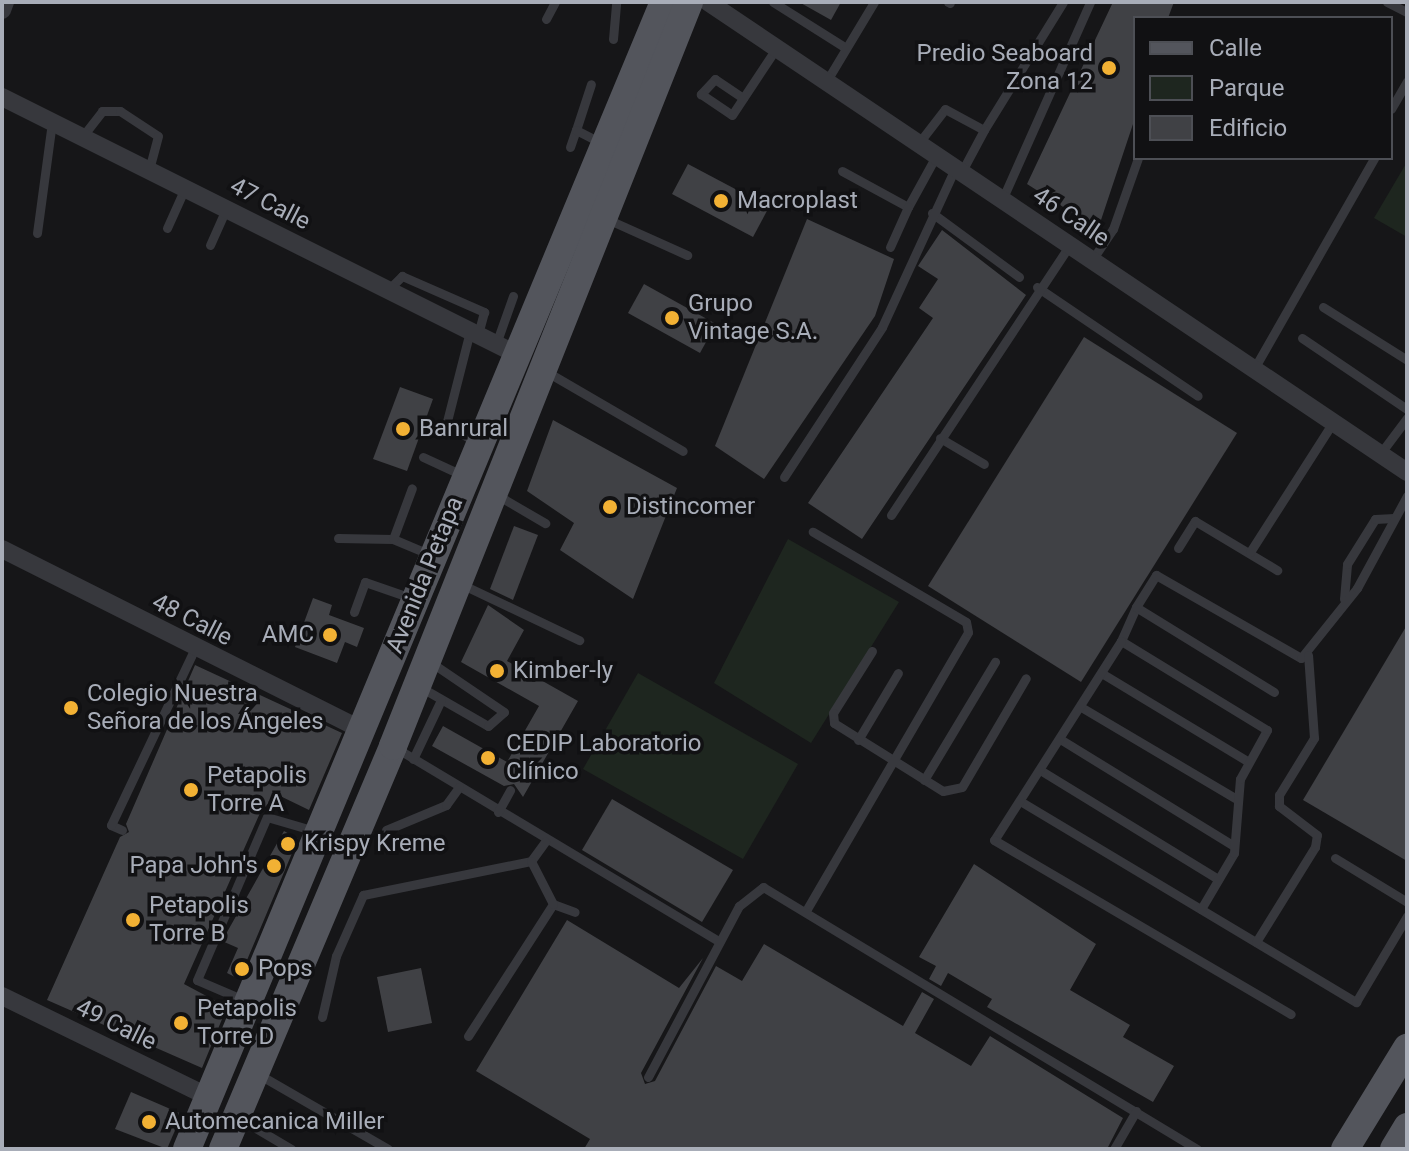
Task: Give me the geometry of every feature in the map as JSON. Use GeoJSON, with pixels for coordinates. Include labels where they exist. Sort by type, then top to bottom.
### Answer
{"type":"FeatureCollection","features":[{"type":"Feature","properties":{"kind":"main road","name":"Avenida Petapa"},"geometry":{"type":"LineString","coordinates":[[187,1149],[480,443],[506,349],[604,144],[664,2]]}},
{"type":"Feature","properties":{"kind":"main road","name":"Avenida Petapa"},"geometry":{"type":"LineString","coordinates":[[223,1149],[255,1072],[403,752],[422,671],[689,2]]}},
{"type":"Feature","properties":{"kind":"main road"},"geometry":{"type":"LineString","coordinates":[[362,730],[403,752]]}},
{"type":"Feature","properties":{"kind":"main road"},"geometry":{"type":"LineString","coordinates":[[1345,1149],[1407,1048]]}},
{"type":"Feature","properties":{"kind":"main road"},"geometry":{"type":"LineString","coordinates":[[1394,1149],[1407,1127]]}},
{"type":"Feature","properties":{"kind":"street"},"geometry":{"type":"LineString","coordinates":[[2,10],[5,2]]}},
{"type":"Feature","properties":{"kind":"street","name":"46 Calle"},"geometry":{"type":"LineString","coordinates":[[708,2],[775,50],[1255,367],[1407,472]]}},
{"type":"Feature","properties":{"kind":"street","name":"47 Calle"},"geometry":{"type":"LineString","coordinates":[[2,97],[506,349]]}},
{"type":"Feature","properties":{"kind":"street","name":"48 Calle"},"geometry":{"type":"LineString","coordinates":[[2,549],[194,650],[362,730]]}},
{"type":"Feature","properties":{"kind":"street","name":"49 Calle"},"geometry":{"type":"LineString","coordinates":[[2,996],[209,1097]]}},
{"type":"Feature","properties":{"kind":"lane"},"geometry":{"type":"LineString","coordinates":[[546,19],[555,2]]}},
{"type":"Feature","properties":{"kind":"lane"},"geometry":{"type":"LineString","coordinates":[[613,39],[616,2]]}},
{"type":"Feature","properties":{"kind":"lane"},"geometry":{"type":"LineString","coordinates":[[773,2],[846,48]]}},
{"type":"Feature","properties":{"kind":"lane"},"geometry":{"type":"LineString","coordinates":[[826,82],[874,2]]}},
{"type":"Feature","properties":{"kind":"lane"},"geometry":{"type":"LineString","coordinates":[[784,477],[882,327],[932,213],[1063,2]]}},
{"type":"Feature","properties":{"kind":"lane"},"geometry":{"type":"LineString","coordinates":[[1002,200],[1090,2]]}},
{"type":"Feature","properties":{"kind":"lane"},"geometry":{"type":"LineString","coordinates":[[1387,2],[1407,12]]}},
{"type":"Feature","properties":{"kind":"lane"},"geometry":{"type":"LineString","coordinates":[[743,98],[715,79],[701,94],[727,116],[743,98],[775,50]]}},
{"type":"Feature","properties":{"kind":"lane"},"geometry":{"type":"LineString","coordinates":[[1393,106],[1407,81]]}},
{"type":"Feature","properties":{"kind":"lane"},"geometry":{"type":"LineString","coordinates":[[570,147],[591,84]]}},
{"type":"Feature","properties":{"kind":"lane"},"geometry":{"type":"LineString","coordinates":[[918,144],[945,109],[984,130]]}},
{"type":"Feature","properties":{"kind":"lane"},"geometry":{"type":"LineString","coordinates":[[82,137],[102,111],[120,111],[158,136],[149,170]]}},
{"type":"Feature","properties":{"kind":"lane"},"geometry":{"type":"LineString","coordinates":[[37,233],[52,122]]}},
{"type":"Feature","properties":{"kind":"lane"},"geometry":{"type":"LineString","coordinates":[[576,130],[604,144]]}},
{"type":"Feature","properties":{"kind":"lane"},"geometry":{"type":"LineString","coordinates":[[890,247],[936,156]]}},
{"type":"Feature","properties":{"kind":"lane"},"geometry":{"type":"LineString","coordinates":[[1092,260],[1113,229],[1137,160]]}},
{"type":"Feature","properties":{"kind":"lane"},"geometry":{"type":"LineString","coordinates":[[1255,367],[1373,160]]}},
{"type":"Feature","properties":{"kind":"lane"},"geometry":{"type":"LineString","coordinates":[[842,171],[908,207]]}},
{"type":"Feature","properties":{"kind":"lane"},"geometry":{"type":"LineString","coordinates":[[167,228],[185,188]]}},
{"type":"Feature","properties":{"kind":"lane"},"geometry":{"type":"LineString","coordinates":[[210,245],[226,209]]}},
{"type":"Feature","properties":{"kind":"lane"},"geometry":{"type":"LineString","coordinates":[[932,213],[1019,277]]}},
{"type":"Feature","properties":{"kind":"lane"},"geometry":{"type":"LineString","coordinates":[[604,218],[687,255]]}},
{"type":"Feature","properties":{"kind":"lane"},"geometry":{"type":"LineString","coordinates":[[891,515],[1037,287],[1070,245]]}},
{"type":"Feature","properties":{"kind":"lane"},"geometry":{"type":"LineString","coordinates":[[1037,287],[1198,396]]}},
{"type":"Feature","properties":{"kind":"lane"},"geometry":{"type":"LineString","coordinates":[[506,349],[513,296]]}},
{"type":"Feature","properties":{"kind":"lane"},"geometry":{"type":"LineString","coordinates":[[1323,307],[1407,360]]}},
{"type":"Feature","properties":{"kind":"lane"},"geometry":{"type":"LineString","coordinates":[[474,333],[446,425],[480,443]]}},
{"type":"Feature","properties":{"kind":"lane"},"geometry":{"type":"LineString","coordinates":[[1302,338],[1407,409]]}},
{"type":"Feature","properties":{"kind":"lane"},"geometry":{"type":"LineString","coordinates":[[544,371],[683,451]]}},
{"type":"Feature","properties":{"kind":"lane"},"geometry":{"type":"LineString","coordinates":[[1380,454],[1407,418]]}},
{"type":"Feature","properties":{"kind":"lane"},"geometry":{"type":"LineString","coordinates":[[1250,552],[1333,422]]}},
{"type":"Feature","properties":{"kind":"lane"},"geometry":{"type":"LineString","coordinates":[[940,438],[984,464]]}},
{"type":"Feature","properties":{"kind":"lane"},"geometry":{"type":"LineString","coordinates":[[423,457],[466,476]]}},
{"type":"Feature","properties":{"kind":"lane"},"geometry":{"type":"LineString","coordinates":[[393,539],[412,488]]}},
{"type":"Feature","properties":{"kind":"lane"},"geometry":{"type":"LineString","coordinates":[[495,493],[545,523]]}},
{"type":"Feature","properties":{"kind":"lane"},"geometry":{"type":"LineString","coordinates":[[1256,942],[1317,835],[1279,806],[1279,795],[1314,738],[1308,655],[1407,496]]}},
{"type":"Feature","properties":{"kind":"lane"},"geometry":{"type":"LineString","coordinates":[[1344,599],[1347,564],[1375,519],[1394,518]]}},
{"type":"Feature","properties":{"kind":"lane"},"geometry":{"type":"LineString","coordinates":[[1178,548],[1195,521],[1277,570]]}},
{"type":"Feature","properties":{"kind":"lane"},"geometry":{"type":"LineString","coordinates":[[807,909],[967,625],[813,532]]}},
{"type":"Feature","properties":{"kind":"lane"},"geometry":{"type":"LineString","coordinates":[[338,538],[393,539],[433,556]]}},
{"type":"Feature","properties":{"kind":"lane"},"geometry":{"type":"LineString","coordinates":[[1291,1014],[994,840],[1103,674],[1136,607],[1156,575],[1295,657],[1308,655]]}},
{"type":"Feature","properties":{"kind":"lane"},"geometry":{"type":"LineString","coordinates":[[354,612],[365,582],[416,599]]}},
{"type":"Feature","properties":{"kind":"lane"},"geometry":{"type":"LineString","coordinates":[[458,583],[579,640]]}},
{"type":"Feature","properties":{"kind":"lane"},"geometry":{"type":"LineString","coordinates":[[1136,607],[1274,692]]}},
{"type":"Feature","properties":{"kind":"lane"},"geometry":{"type":"LineString","coordinates":[[1121,641],[1267,730],[1249,762],[1235,798],[1234,846],[1201,909]]}},
{"type":"Feature","properties":{"kind":"lane"},"geometry":{"type":"LineString","coordinates":[[122,830],[111,825],[194,650]]}},
{"type":"Feature","properties":{"kind":"lane"},"geometry":{"type":"LineString","coordinates":[[872,651],[833,713],[834,723],[891,762],[950,792],[962,787],[1026,678]]}},
{"type":"Feature","properties":{"kind":"lane"},"geometry":{"type":"LineString","coordinates":[[924,780],[995,662]]}},
{"type":"Feature","properties":{"kind":"lane"},"geometry":{"type":"LineString","coordinates":[[422,671],[504,712],[488,726],[441,700],[422,671]]}},
{"type":"Feature","properties":{"kind":"lane"},"geometry":{"type":"LineString","coordinates":[[858,740],[898,673]]}},
{"type":"Feature","properties":{"kind":"lane"},"geometry":{"type":"LineString","coordinates":[[1103,674],[1249,762]]}},
{"type":"Feature","properties":{"kind":"lane"},"geometry":{"type":"LineString","coordinates":[[441,700],[403,752],[545,842],[719,941]]}},
{"type":"Feature","properties":{"kind":"lane"},"geometry":{"type":"LineString","coordinates":[[1081,707],[1235,798]]}},
{"type":"Feature","properties":{"kind":"lane"},"geometry":{"type":"LineString","coordinates":[[1060,739],[1234,846]]}},
{"type":"Feature","properties":{"kind":"lane"},"geometry":{"type":"LineString","coordinates":[[1040,770],[1218,879]]}},
{"type":"Feature","properties":{"kind":"lane"},"geometry":{"type":"LineString","coordinates":[[386,830],[446,805],[459,787]]}},
{"type":"Feature","properties":{"kind":"lane"},"geometry":{"type":"LineString","coordinates":[[498,812],[510,790]]}},
{"type":"Feature","properties":{"kind":"lane"},"geometry":{"type":"LineString","coordinates":[[1020,801],[1356,1002],[1407,916]]}},
{"type":"Feature","properties":{"kind":"lane"},"geometry":{"type":"LineString","coordinates":[[247,1002],[197,980],[267,817],[318,832]]}},
{"type":"Feature","properties":{"kind":"lane"},"geometry":{"type":"LineString","coordinates":[[322,1017],[336,956],[363,895],[531,861],[545,842]]}},
{"type":"Feature","properties":{"kind":"lane"},"geometry":{"type":"LineString","coordinates":[[1335,858],[1407,902]]}},
{"type":"Feature","properties":{"kind":"lane"},"geometry":{"type":"LineString","coordinates":[[531,861],[553,904],[575,912]]}},
{"type":"Feature","properties":{"kind":"lane"},"geometry":{"type":"LineString","coordinates":[[648,1077],[739,906],[763,887],[807,909],[1197,1149]]}},
{"type":"Feature","properties":{"kind":"lane"},"geometry":{"type":"LineString","coordinates":[[468,1036],[553,904]]}},
{"type":"Feature","properties":{"kind":"lane"},"geometry":{"type":"LineString","coordinates":[[255,1072],[388,1149]]}},
{"type":"Feature","properties":{"kind":"lane"},"geometry":{"type":"LineString","coordinates":[[1114,1149],[1136,1111]]}},
{"type":"Feature","properties":{"kind":"lane"},"geometry":{"type":"LineString","coordinates":[[236,1116],[291,1149]]}},
{"type":"Feature","properties":{"kind":"green space"},"geometry":{"type":"Polygon","coordinates":[[[1407,162],[1407,237],[1374,218],[1407,162]]]}},
{"type":"Feature","properties":{"kind":"green space"},"geometry":{"type":"Polygon","coordinates":[[[788,539],[899,602],[811,743],[714,683],[788,539]]]}},
{"type":"Feature","properties":{"kind":"green space"},"geometry":{"type":"Polygon","coordinates":[[[638,673],[798,764],[743,859],[583,769],[638,673]]]}},
{"type":"Feature","properties":{"kind":"building"},"geometry":{"type":"Polygon","coordinates":[[[799,2],[841,2],[831,20],[799,2]]]}},
{"type":"Feature","properties":{"kind":"building","name":"Predio Seaboard Zona 12"},"geometry":{"type":"Polygon","coordinates":[[[1113,2],[1174,2],[1169,16],[1133,16],[1133,124],[1098,229],[1027,184],[1113,2]]]}},
{"type":"Feature","properties":{"kind":"building","name":"Macroplast"},"geometry":{"type":"Polygon","coordinates":[[[688,164],[769,207],[753,237],[672,194],[688,164]]]}},
{"type":"Feature","properties":{"kind":"building"},"geometry":{"type":"Polygon","coordinates":[[[807,219],[894,259],[875,316],[764,479],[715,446],[807,219]]]}},
{"type":"Feature","properties":{"kind":"building"},"geometry":{"type":"Polygon","coordinates":[[[942,230],[1026,295],[862,539],[808,503],[933,318],[919,308],[938,279],[918,266],[942,230]]]}},
{"type":"Feature","properties":{"kind":"building","name":"Grupo Vintage S.A."},"geometry":{"type":"Polygon","coordinates":[[[644,284],[716,324],[700,353],[628,313],[644,284]]]}},
{"type":"Feature","properties":{"kind":"building"},"geometry":{"type":"Polygon","coordinates":[[[1084,337],[1237,433],[1081,682],[928,586],[1084,337]]]}},
{"type":"Feature","properties":{"kind":"building","name":"Banrural"},"geometry":{"type":"Polygon","coordinates":[[[400,387],[433,399],[407,471],[373,459],[400,387]]]}},
{"type":"Feature","properties":{"kind":"building","name":"Distincomer"},"geometry":{"type":"Polygon","coordinates":[[[553,420],[677,488],[633,599],[560,550],[574,523],[527,491],[553,420]]]}},
{"type":"Feature","properties":{"kind":"building"},"geometry":{"type":"Polygon","coordinates":[[[514,526],[538,535],[513,600],[490,589],[514,526]]]}},
{"type":"Feature","properties":{"kind":"building","name":"AMC"},"geometry":{"type":"Polygon","coordinates":[[[313,598],[332,605],[329,615],[364,628],[357,647],[345,642],[337,663],[295,647],[313,598]]]}},
{"type":"Feature","properties":{"kind":"building"},"geometry":{"type":"Polygon","coordinates":[[[488,605],[524,630],[507,661],[578,701],[523,797],[514,784],[504,786],[432,746],[443,726],[507,762],[539,706],[461,662],[488,605]]]}},
{"type":"Feature","properties":{"kind":"building"},"geometry":{"type":"Polygon","coordinates":[[[1407,625],[1407,861],[1303,800],[1407,625]]]}},
{"type":"Feature","properties":{"kind":"building"},"geometry":{"type":"Polygon","coordinates":[[[195,665],[342,733],[309,810],[276,794],[260,813],[184,984],[227,1007],[202,1068],[47,1000],[120,837],[129,832],[126,824],[195,665]]]}},
{"type":"Feature","properties":{"kind":"building"},"geometry":{"type":"Polygon","coordinates":[[[612,799],[733,870],[702,922],[582,850],[612,799]]]}},
{"type":"Feature","properties":{"kind":"building"},"geometry":{"type":"Polygon","coordinates":[[[284,831],[298,839],[239,979],[227,973],[238,948],[222,941],[284,831]]]}},
{"type":"Feature","properties":{"kind":"building"},"geometry":{"type":"Polygon","coordinates":[[[974,864],[1096,944],[1070,990],[1130,1025],[1123,1037],[1174,1066],[1153,1102],[987,1007],[992,999],[948,973],[941,986],[929,979],[936,966],[919,957],[974,864]]]}},
{"type":"Feature","properties":{"kind":"building"},"geometry":{"type":"Polygon","coordinates":[[[567,920],[679,988],[703,958],[641,1073],[645,1084],[655,1081],[716,966],[742,981],[764,944],[903,1026],[922,992],[934,999],[915,1033],[971,1066],[990,1036],[1123,1118],[1107,1149],[584,1149],[590,1139],[476,1071],[567,920]]]}},
{"type":"Feature","properties":{"kind":"building"},"geometry":{"type":"Polygon","coordinates":[[[421,968],[432,1023],[388,1032],[377,977],[421,968]]]}},
{"type":"Feature","properties":{"kind":"building","name":"Automecanica Miller"},"geometry":{"type":"Polygon","coordinates":[[[131,1092],[182,1114],[167,1149],[115,1129],[131,1092]]]}},
{"type":"Feature","properties":{"kind":"place","name":"Predio Seaboard Zona 12"},"geometry":{"type":"Point","coordinates":[1109,68]}},
{"type":"Feature","properties":{"kind":"place","name":"Macroplast"},"geometry":{"type":"Point","coordinates":[721,201]}},
{"type":"Feature","properties":{"kind":"place","name":"Grupo Vintage S.A."},"geometry":{"type":"Point","coordinates":[672,318]}},
{"type":"Feature","properties":{"kind":"place","name":"Banrural"},"geometry":{"type":"Point","coordinates":[403,429]}},
{"type":"Feature","properties":{"kind":"place","name":"Distincomer"},"geometry":{"type":"Point","coordinates":[610,507]}},
{"type":"Feature","properties":{"kind":"place","name":"AMC"},"geometry":{"type":"Point","coordinates":[330,635]}},
{"type":"Feature","properties":{"kind":"place","name":"Kimber-ly"},"geometry":{"type":"Point","coordinates":[497,671]}},
{"type":"Feature","properties":{"kind":"place","name":"Colegio Nuestra Señora de los Ángeles"},"geometry":{"type":"Point","coordinates":[71,708]}},
{"type":"Feature","properties":{"kind":"place","name":"CEDIP Laboratorio Clínico"},"geometry":{"type":"Point","coordinates":[488,758]}},
{"type":"Feature","properties":{"kind":"place","name":"Petapolis Torre A"},"geometry":{"type":"Point","coordinates":[191,790]}},
{"type":"Feature","properties":{"kind":"place","name":"Krispy Kreme"},"geometry":{"type":"Point","coordinates":[288,844]}},
{"type":"Feature","properties":{"kind":"place","name":"Papa John's"},"geometry":{"type":"Point","coordinates":[274,866]}},
{"type":"Feature","properties":{"kind":"place","name":"Petapolis Torre B"},"geometry":{"type":"Point","coordinates":[133,920]}},
{"type":"Feature","properties":{"kind":"place","name":"Pops"},"geometry":{"type":"Point","coordinates":[242,969]}},
{"type":"Feature","properties":{"kind":"place","name":"Petapolis Torre D"},"geometry":{"type":"Point","coordinates":[181,1023]}},
{"type":"Feature","properties":{"kind":"place","name":"Automecanica Miller"},"geometry":{"type":"Point","coordinates":[149,1122]}}]}
